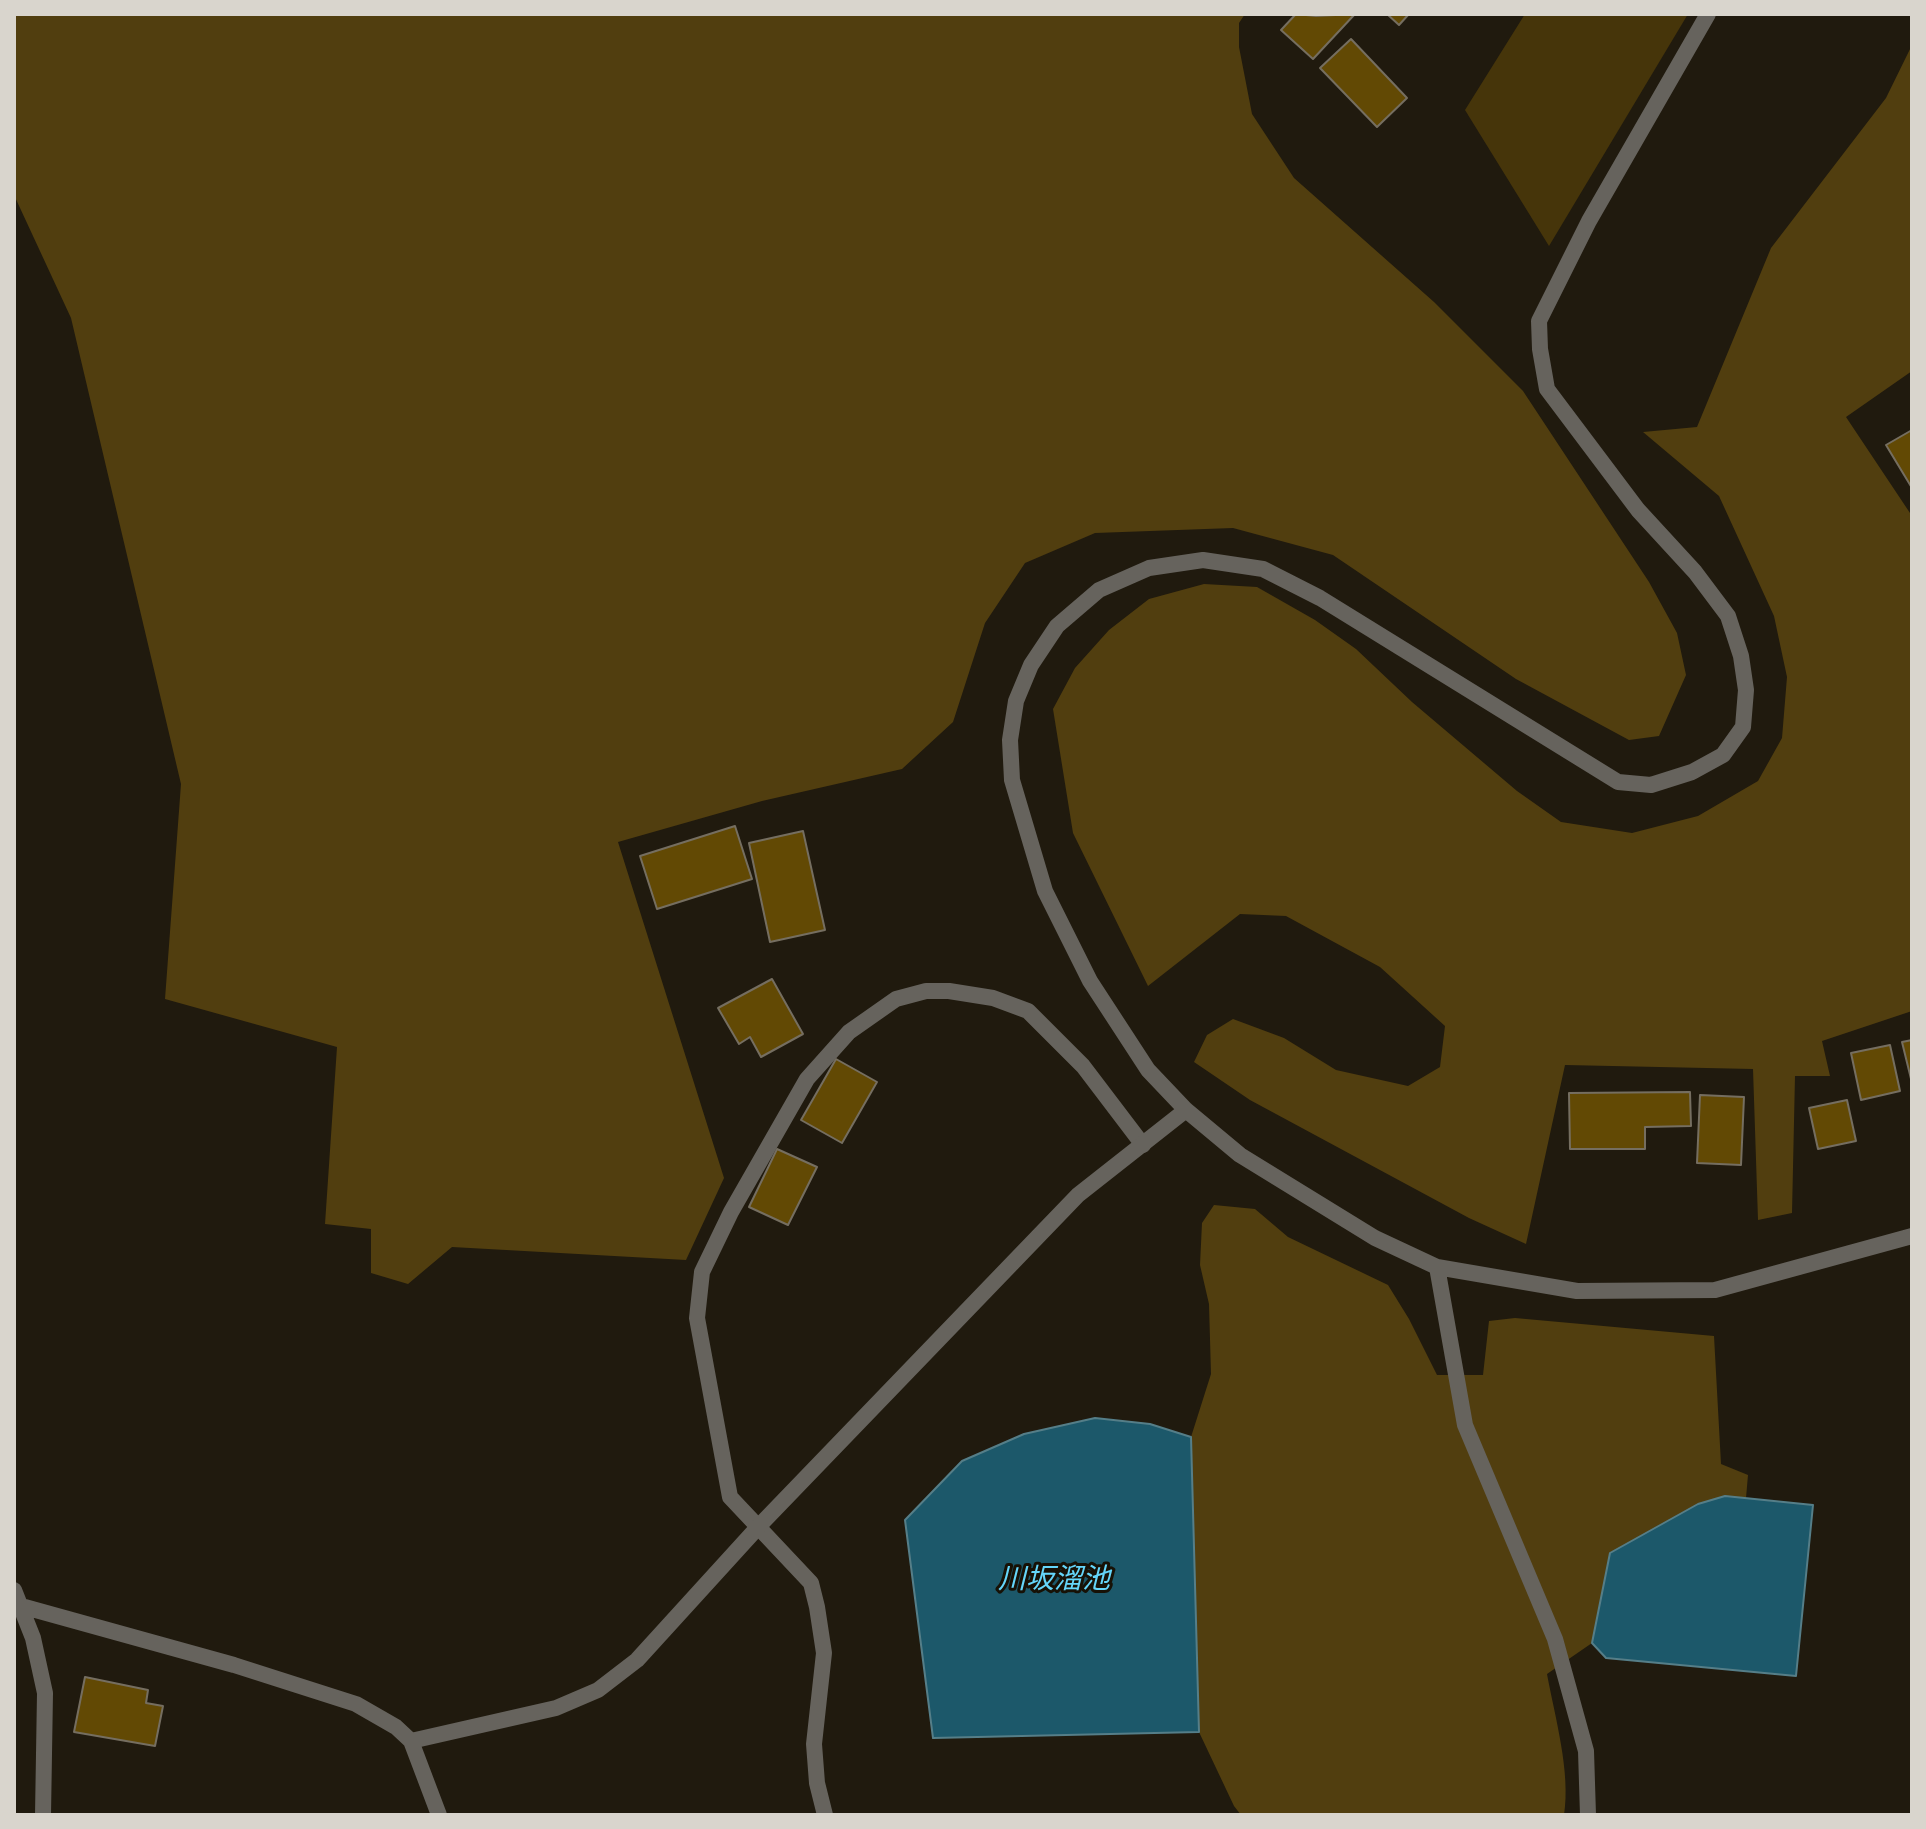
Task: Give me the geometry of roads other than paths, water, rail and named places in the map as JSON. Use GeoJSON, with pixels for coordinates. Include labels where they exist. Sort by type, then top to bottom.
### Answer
{"type":"FeatureCollection","features":[{"type":"Feature","properties":{"kind":"street"},"geometry":{"type":"LineString","coordinates":[[1708,14],[1676,65],[1539,321],[1547,389],[1638,510],[1695,572],[1728,616],[1741,656],[1746,690],[1743,727],[1723,755],[1692,772],[1651,785],[1618,782],[1320,598],[1263,569],[1203,560],[1149,568],[1099,590],[1057,626],[1031,665],[1016,701],[1010,740],[1012,780],[1045,891],[1090,981],[1148,1070],[1186,1110],[1240,1155],[1375,1238],[1437,1267],[1577,1291],[1715,1290],[1912,1236]]}},
{"type":"Feature","properties":{"kind":"street"},"geometry":{"type":"LineString","coordinates":[[825,1815],[817,1783],[814,1744],[824,1653],[817,1607],[811,1583],[730,1497],[697,1318],[702,1272],[731,1212],[807,1079],[849,1032],[896,999],[926,991],[949,991],[993,998],[1028,1011],[1083,1066],[1143,1145]]}},
{"type":"Feature","properties":{"kind":"street"},"geometry":{"type":"LineString","coordinates":[[411,1741],[556,1708],[598,1690],[637,1660],[759,1526],[1078,1195],[1186,1110]]}},
{"type":"Feature","properties":{"kind":"street"},"geometry":{"type":"LineString","coordinates":[[1437,1267],[1465,1425],[1555,1639],[1586,1751],[1588,1815]]}},
{"type":"Feature","properties":{"kind":"street"},"geometry":{"type":"LineString","coordinates":[[14,1590],[33,1638],[45,1693],[43,1815]]}},
{"type":"Feature","properties":{"kind":"street"},"geometry":{"type":"LineString","coordinates":[[18,1605],[234,1665],[356,1704],[396,1727],[411,1741],[439,1815]]}},
{"type":"Feature","properties":{"kind":"water","name":"川坂溜池"},"geometry":{"type":"Polygon","coordinates":[[[1095,1418],[1150,1424],[1191,1437],[1199,1732],[933,1738],[905,1520],[962,1461],[1024,1434],[1095,1418]]]}},
{"type":"Feature","properties":{"kind":"water"},"geometry":{"type":"Polygon","coordinates":[[[1725,1496],[1813,1505],[1796,1676],[1606,1658],[1592,1643],[1610,1553],[1698,1504],[1725,1496]]]}}]}
